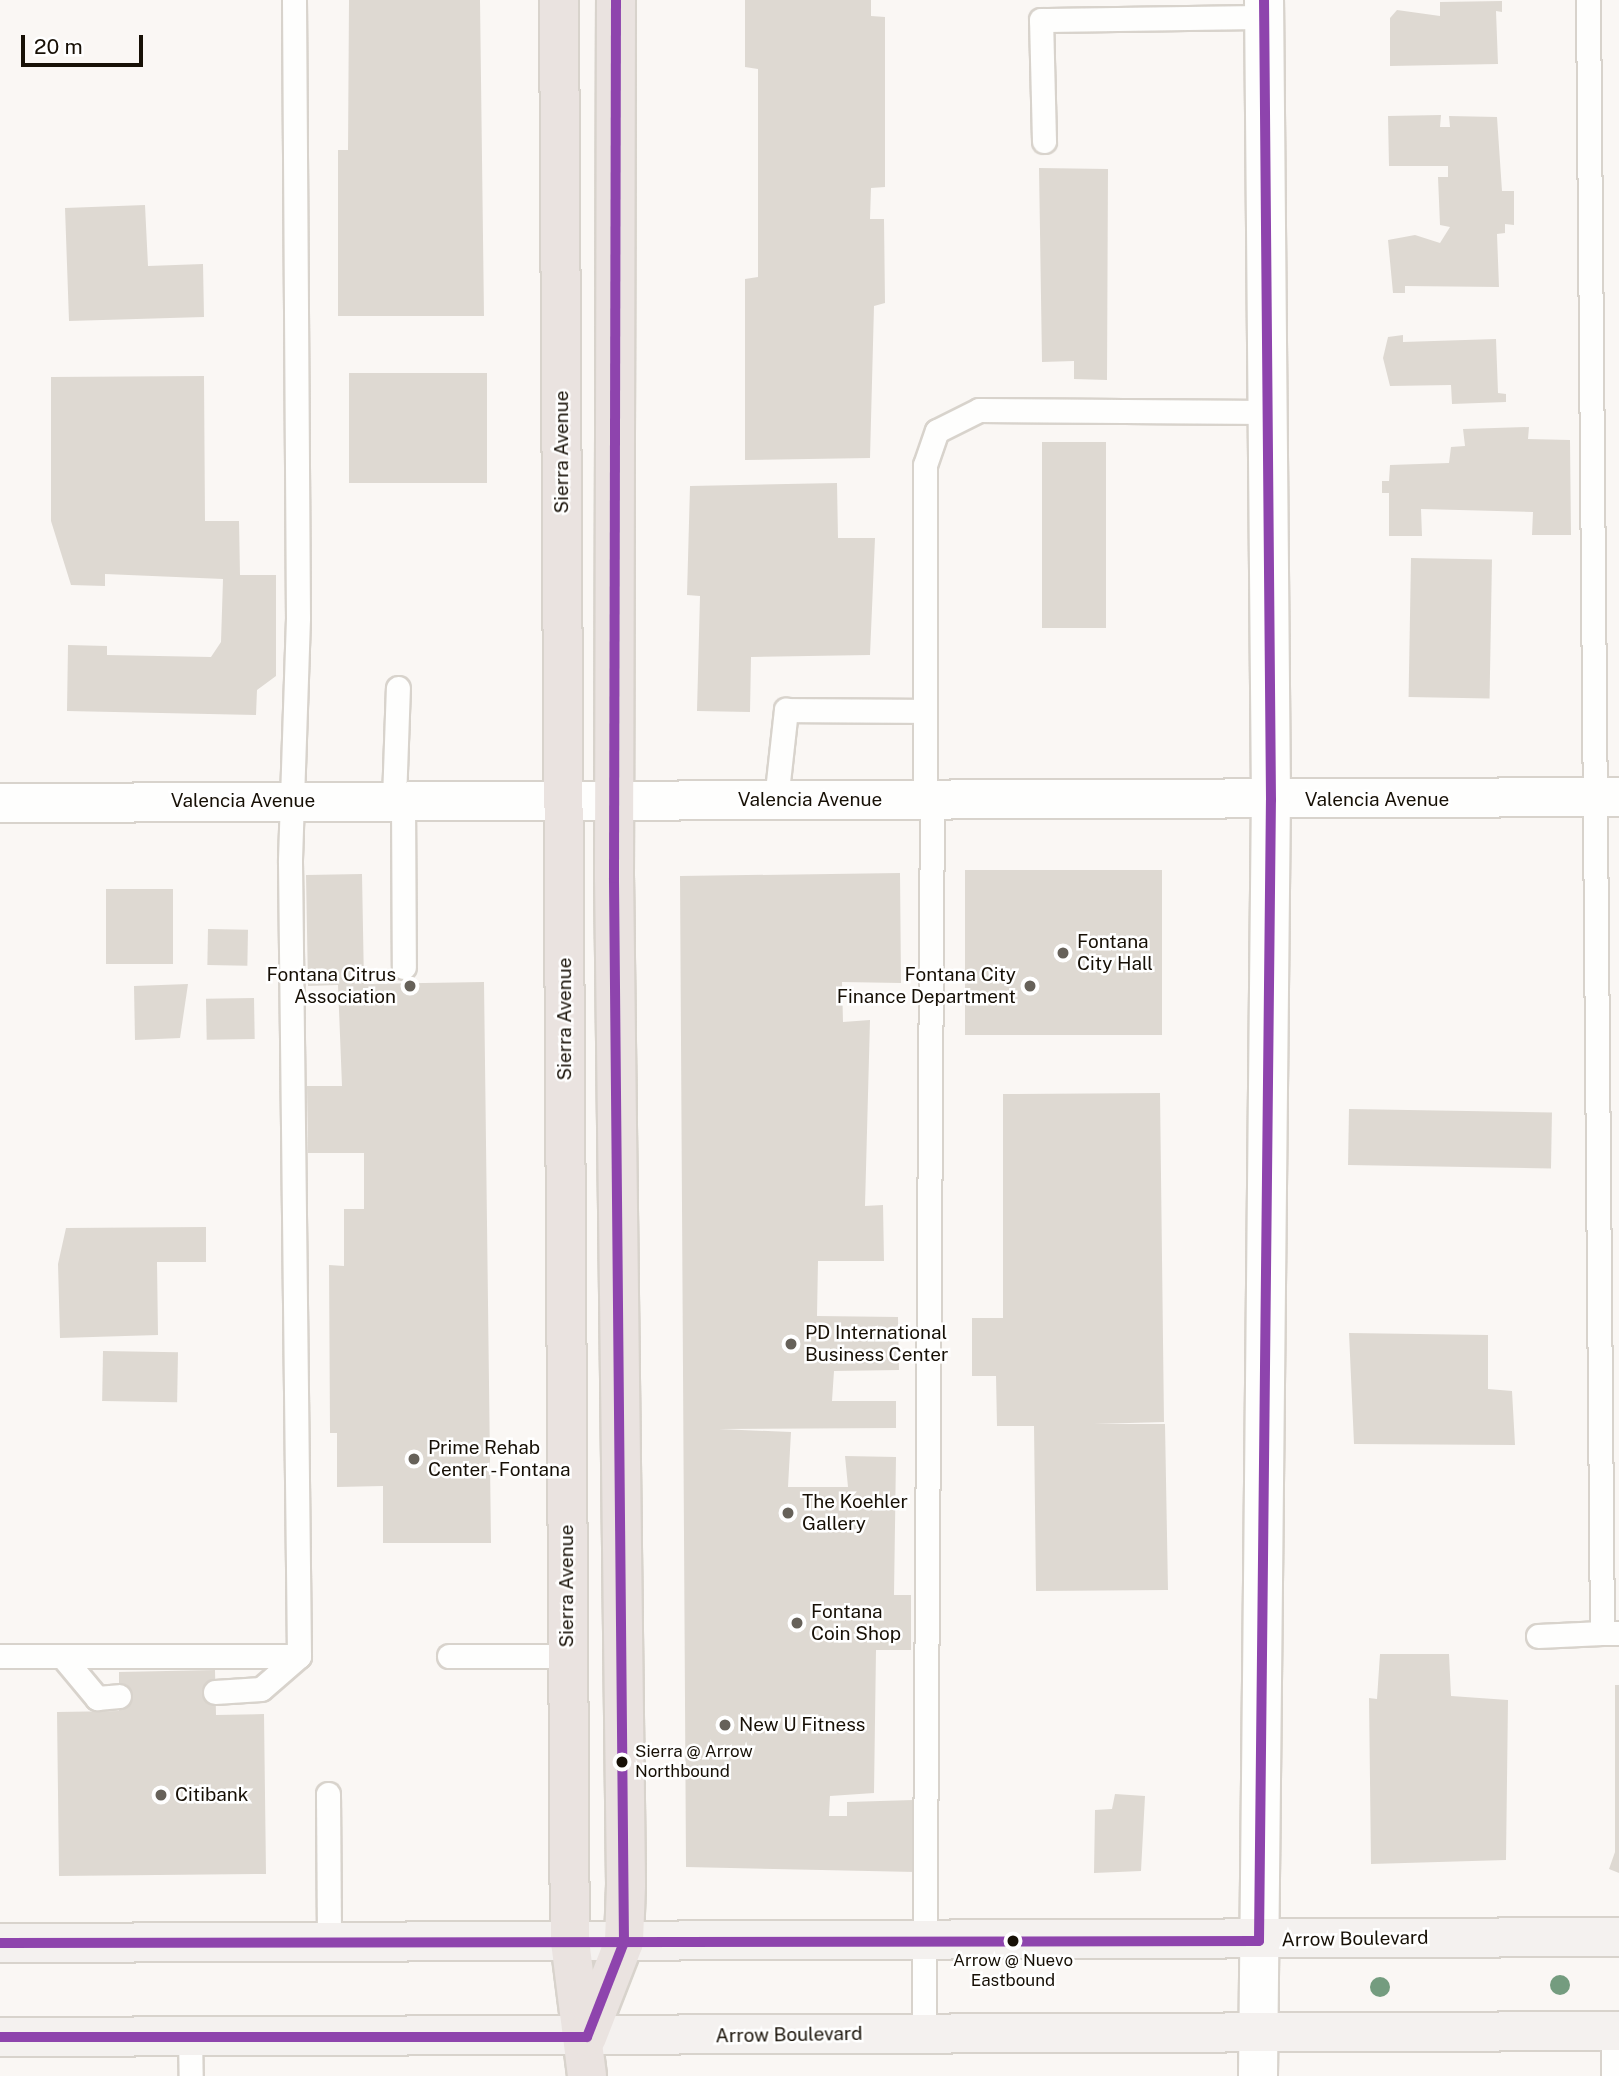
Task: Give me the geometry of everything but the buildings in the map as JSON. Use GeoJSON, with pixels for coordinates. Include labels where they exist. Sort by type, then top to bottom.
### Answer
{"type":"FeatureCollection","features":[{"type":"Feature","properties":{"kind":"main road","name":"Sierra Avenue"},"geometry":{"type":"LineString","coordinates":[[559,0],[570,1941],[587,2037],[587,2076]]}},
{"type":"Feature","properties":{"kind":"main road","name":"Sierra Avenue"},"geometry":{"type":"LineString","coordinates":[[587,2037],[624,1941],[615,799],[616,0]]}},
{"type":"Feature","properties":{"kind":"main road","name":"Arrow Boulevard"},"geometry":{"type":"LineString","coordinates":[[0,1943],[1259,1941],[1619,1937]]}},
{"type":"Feature","properties":{"kind":"main road","name":"Arrow Boulevard"},"geometry":{"type":"LineString","coordinates":[[0,2037],[587,2037],[1616,2031]]}},
{"type":"Feature","properties":{"kind":"street"},"geometry":{"type":"LineString","coordinates":[[1258,2076],[1271,800],[1264,8]]}},
{"type":"Feature","properties":{"kind":"street","name":"Valencia Avenue"},"geometry":{"type":"LineString","coordinates":[[0,803],[1606,797]]}},
{"type":"Feature","properties":{"kind":"lane"},"geometry":{"type":"LineString","coordinates":[[294,0],[298,618],[290,801],[299,1656]]}},
{"type":"Feature","properties":{"kind":"lane"},"geometry":{"type":"LineString","coordinates":[[1538,1636],[1611,1633],[1606,797],[1588,0]]}},
{"type":"Feature","properties":{"kind":"lane"},"geometry":{"type":"LineString","coordinates":[[1044,141],[1041,20],[1264,8]]}},
{"type":"Feature","properties":{"kind":"lane"},"geometry":{"type":"LineString","coordinates":[[924,2034],[928,800],[925,711],[925,465],[937,431],[979,410],[1268,412]]}},
{"type":"Feature","properties":{"kind":"lane"},"geometry":{"type":"LineString","coordinates":[[398,688],[404,967]]}},
{"type":"Feature","properties":{"kind":"lane"},"geometry":{"type":"LineString","coordinates":[[776,800],[786,710],[925,711]]}},
{"type":"Feature","properties":{"kind":"lane"},"geometry":{"type":"LineString","coordinates":[[0,1656],[299,1656]]}},
{"type":"Feature","properties":{"kind":"lane"},"geometry":{"type":"LineString","coordinates":[[62,1656],[97,1698],[119,1696]]}},
{"type":"Feature","properties":{"kind":"lane"},"geometry":{"type":"LineString","coordinates":[[215,1692],[261,1689],[299,1656]]}},
{"type":"Feature","properties":{"kind":"lane"},"geometry":{"type":"LineString","coordinates":[[449,1656],[568,1656]]}},
{"type":"Feature","properties":{"kind":"lane"},"geometry":{"type":"LineString","coordinates":[[328,1794],[329,1941]]}},
{"type":"Feature","properties":{"kind":"lane"},"geometry":{"type":"LineString","coordinates":[[1613,2076],[1616,2031]]}},
{"type":"Feature","properties":{"kind":"lane"},"geometry":{"type":"LineString","coordinates":[[190,2037],[191,2076]]}},
{"type":"Feature","properties":{"kind":"transit line"},"geometry":{"type":"LineString","coordinates":[[0,2037],[587,2037],[624,1942],[614,878],[616,0]]}},
{"type":"Feature","properties":{"kind":"transit line"},"geometry":{"type":"LineString","coordinates":[[0,1943],[1259,1941],[1271,800],[1264,0]]}},
{"type":"Feature","properties":{"kind":"place","name":"Fontana City Hall"},"geometry":{"type":"Point","coordinates":[1063,953]}},
{"type":"Feature","properties":{"kind":"place","name":"Fontana Citrus Association"},"geometry":{"type":"Point","coordinates":[410,986]}},
{"type":"Feature","properties":{"kind":"place","name":"Fontana City Finance Department"},"geometry":{"type":"Point","coordinates":[1030,986]}},
{"type":"Feature","properties":{"kind":"place","name":"PD International Business Center"},"geometry":{"type":"Point","coordinates":[791,1344]}},
{"type":"Feature","properties":{"kind":"place","name":"Prime Rehab Center - Fontana"},"geometry":{"type":"Point","coordinates":[414,1459]}},
{"type":"Feature","properties":{"kind":"place","name":"The Koehler Gallery"},"geometry":{"type":"Point","coordinates":[788,1513]}},
{"type":"Feature","properties":{"kind":"place","name":"Fontana Coin Shop"},"geometry":{"type":"Point","coordinates":[797,1623]}},
{"type":"Feature","properties":{"kind":"place","name":"New U Fitness"},"geometry":{"type":"Point","coordinates":[725,1725]}},
{"type":"Feature","properties":{"kind":"place","name":"Sierra @ Arrow Northbound"},"geometry":{"type":"Point","coordinates":[622,1762]}},
{"type":"Feature","properties":{"kind":"place","name":"Citibank"},"geometry":{"type":"Point","coordinates":[161,1795]}},
{"type":"Feature","properties":{"kind":"place","name":"Arrow @ Nuevo Eastbound"},"geometry":{"type":"Point","coordinates":[1013,1941]}}]}
